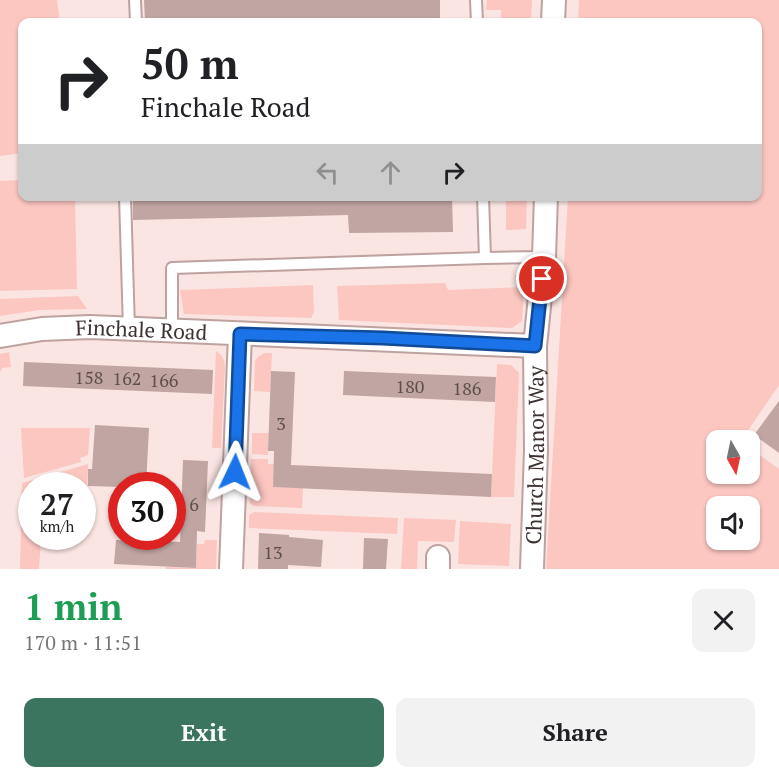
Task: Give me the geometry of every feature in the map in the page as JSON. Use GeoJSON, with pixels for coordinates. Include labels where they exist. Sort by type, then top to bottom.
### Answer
{"type":"FeatureCollection","features":[{"type":"Feature","properties":{"kind":"street"},"geometry":{"type":"LineString","coordinates":[[553,18],[554,0]]}},
{"type":"Feature","properties":{"kind":"street","name":"Church Manor Way"},"geometry":{"type":"LineString","coordinates":[[532,569],[536,450],[535,346],[544,257],[546,201]]}},
{"type":"Feature","properties":{"kind":"street","name":"Finchale Road"},"geometry":{"type":"LineString","coordinates":[[0,336],[66,327],[383,338],[535,346]]}},
{"type":"Feature","properties":{"kind":"street"},"geometry":{"type":"LineString","coordinates":[[231,569],[240,334]]}},
{"type":"Feature","properties":{"kind":"lane"},"geometry":{"type":"LineString","coordinates":[[135,0],[136,18]]}},
{"type":"Feature","properties":{"kind":"lane"},"geometry":{"type":"LineString","coordinates":[[476,0],[477,18]]}},
{"type":"Feature","properties":{"kind":"lane"},"geometry":{"type":"LineString","coordinates":[[125,201],[129,329]]}},
{"type":"Feature","properties":{"kind":"lane"},"geometry":{"type":"LineString","coordinates":[[483,201],[485,258]]}},
{"type":"Feature","properties":{"kind":"lane"},"geometry":{"type":"LineString","coordinates":[[172,331],[172,268],[544,257]]}},
{"type":"Feature","properties":{"kind":"shaded area"},"geometry":{"type":"Polygon","coordinates":[[[0,0],[57,0],[59,18],[18,18],[18,154],[0,156],[0,0]]]}},
{"type":"Feature","properties":{"kind":"shaded area"},"geometry":{"type":"Polygon","coordinates":[[[487,0],[532,0],[531,18],[501,18],[501,10],[486,10],[487,0]]]}},
{"type":"Feature","properties":{"kind":"shaded area"},"geometry":{"type":"Polygon","coordinates":[[[579,0],[779,0],[779,385],[748,430],[706,430],[706,484],[760,484],[760,455],[779,469],[779,569],[546,569],[568,201],[762,201],[762,18],[578,18],[579,0]]]}},
{"type":"Feature","properties":{"kind":"shaded area"},"geometry":{"type":"Polygon","coordinates":[[[18,180],[18,201],[75,201],[77,289],[0,291],[0,181],[18,180]]]}},
{"type":"Feature","properties":{"kind":"shaded area"},"geometry":{"type":"Polygon","coordinates":[[[506,201],[527,201],[526,229],[506,230],[506,201]]]}},
{"type":"Feature","properties":{"kind":"shaded area"},"geometry":{"type":"Polygon","coordinates":[[[445,283],[448,290],[524,287],[522,321],[512,328],[339,320],[337,286],[445,283]]]}},
{"type":"Feature","properties":{"kind":"shaded area"},"geometry":{"type":"Polygon","coordinates":[[[313,285],[314,312],[311,318],[184,314],[180,290],[313,285]]]}},
{"type":"Feature","properties":{"kind":"shaded area"},"geometry":{"type":"Polygon","coordinates":[[[78,296],[87,309],[39,310],[0,316],[0,299],[78,296]]]}},
{"type":"Feature","properties":{"kind":"shaded area"},"geometry":{"type":"Polygon","coordinates":[[[216,351],[222,357],[225,366],[221,448],[212,448],[216,351]]]}},
{"type":"Feature","properties":{"kind":"shaded area"},"geometry":{"type":"Polygon","coordinates":[[[9,352],[11,367],[2,368],[0,371],[0,354],[9,352]]]}},
{"type":"Feature","properties":{"kind":"shaded area"},"geometry":{"type":"Polygon","coordinates":[[[264,353],[272,353],[270,392],[254,391],[255,361],[264,353]]]}},
{"type":"Feature","properties":{"kind":"shaded area"},"geometry":{"type":"Polygon","coordinates":[[[497,364],[511,365],[519,373],[514,497],[491,497],[497,364]]]}},
{"type":"Feature","properties":{"kind":"shaded area"},"geometry":{"type":"Polygon","coordinates":[[[21,428],[90,428],[88,455],[80,458],[81,462],[45,472],[24,472],[21,428]]]}},
{"type":"Feature","properties":{"kind":"shaded area"},"geometry":{"type":"Polygon","coordinates":[[[252,433],[269,433],[268,455],[252,454],[252,433]]]}},
{"type":"Feature","properties":{"kind":"shaded area"},"geometry":{"type":"Polygon","coordinates":[[[251,459],[268,459],[268,464],[274,464],[273,487],[303,488],[302,508],[253,506],[250,503],[251,459]]]}},
{"type":"Feature","properties":{"kind":"shaded area"},"geometry":{"type":"Polygon","coordinates":[[[88,464],[88,472],[60,472],[88,464]]]}},
{"type":"Feature","properties":{"kind":"shaded area"},"geometry":{"type":"Polygon","coordinates":[[[254,512],[398,518],[397,534],[249,528],[249,515],[254,512]]]}},
{"type":"Feature","properties":{"kind":"shaded area"},"geometry":{"type":"Polygon","coordinates":[[[404,518],[456,520],[454,542],[418,541],[417,569],[401,569],[404,518]]]}},
{"type":"Feature","properties":{"kind":"shaded area"},"geometry":{"type":"Polygon","coordinates":[[[460,521],[511,524],[509,566],[458,564],[460,521]]]}},
{"type":"Feature","properties":{"kind":"shaded area"},"geometry":{"type":"Polygon","coordinates":[[[205,540],[217,540],[216,569],[166,569],[166,567],[196,568],[197,544],[204,544],[205,540]]]}},
{"type":"Feature","properties":{"kind":"shaded area"},"geometry":{"type":"Polygon","coordinates":[[[20,550],[40,550],[39,569],[20,569],[20,550]]]}},
{"type":"Feature","properties":{"kind":"building"},"geometry":{"type":"Polygon","coordinates":[[[144,0],[440,0],[440,18],[145,18],[144,0]]]}},
{"type":"Feature","properties":{"kind":"building"},"geometry":{"type":"Polygon","coordinates":[[[133,201],[452,201],[453,232],[349,233],[348,215],[133,220],[133,201]]]}},
{"type":"Feature","properties":{"kind":"building"},"geometry":{"type":"Polygon","coordinates":[[[24,362],[213,370],[212,394],[23,386],[24,362]]]}},
{"type":"Feature","properties":{"kind":"building"},"geometry":{"type":"Polygon","coordinates":[[[271,371],[295,372],[291,465],[492,474],[491,497],[273,487],[274,451],[268,451],[271,371]]]}},
{"type":"Feature","properties":{"kind":"building"},"geometry":{"type":"Polygon","coordinates":[[[344,371],[496,377],[495,402],[343,395],[344,371]]]}},
{"type":"Feature","properties":{"kind":"building"},"geometry":{"type":"Polygon","coordinates":[[[779,401],[779,453],[760,439],[760,430],[758,430],[779,401]]]}},
{"type":"Feature","properties":{"kind":"building"},"geometry":{"type":"Polygon","coordinates":[[[95,425],[149,428],[147,472],[108,472],[108,487],[96,486],[96,472],[88,472],[88,469],[92,469],[95,425]]]}},
{"type":"Feature","properties":{"kind":"building"},"geometry":{"type":"Polygon","coordinates":[[[183,460],[208,461],[205,532],[197,531],[196,568],[114,564],[115,550],[186,550],[186,472],[183,472],[183,460]]]}},
{"type":"Feature","properties":{"kind":"building"},"geometry":{"type":"Polygon","coordinates":[[[259,533],[323,540],[321,567],[288,565],[288,569],[258,569],[259,533]]]}},
{"type":"Feature","properties":{"kind":"building"},"geometry":{"type":"Polygon","coordinates":[[[364,538],[388,539],[386,569],[363,569],[364,538]]]}},
{"type":"Feature","properties":{"kind":"route"},"geometry":{"type":"LineString","coordinates":[[235,472],[240,334],[383,338],[535,346],[542,279]]}}]}
